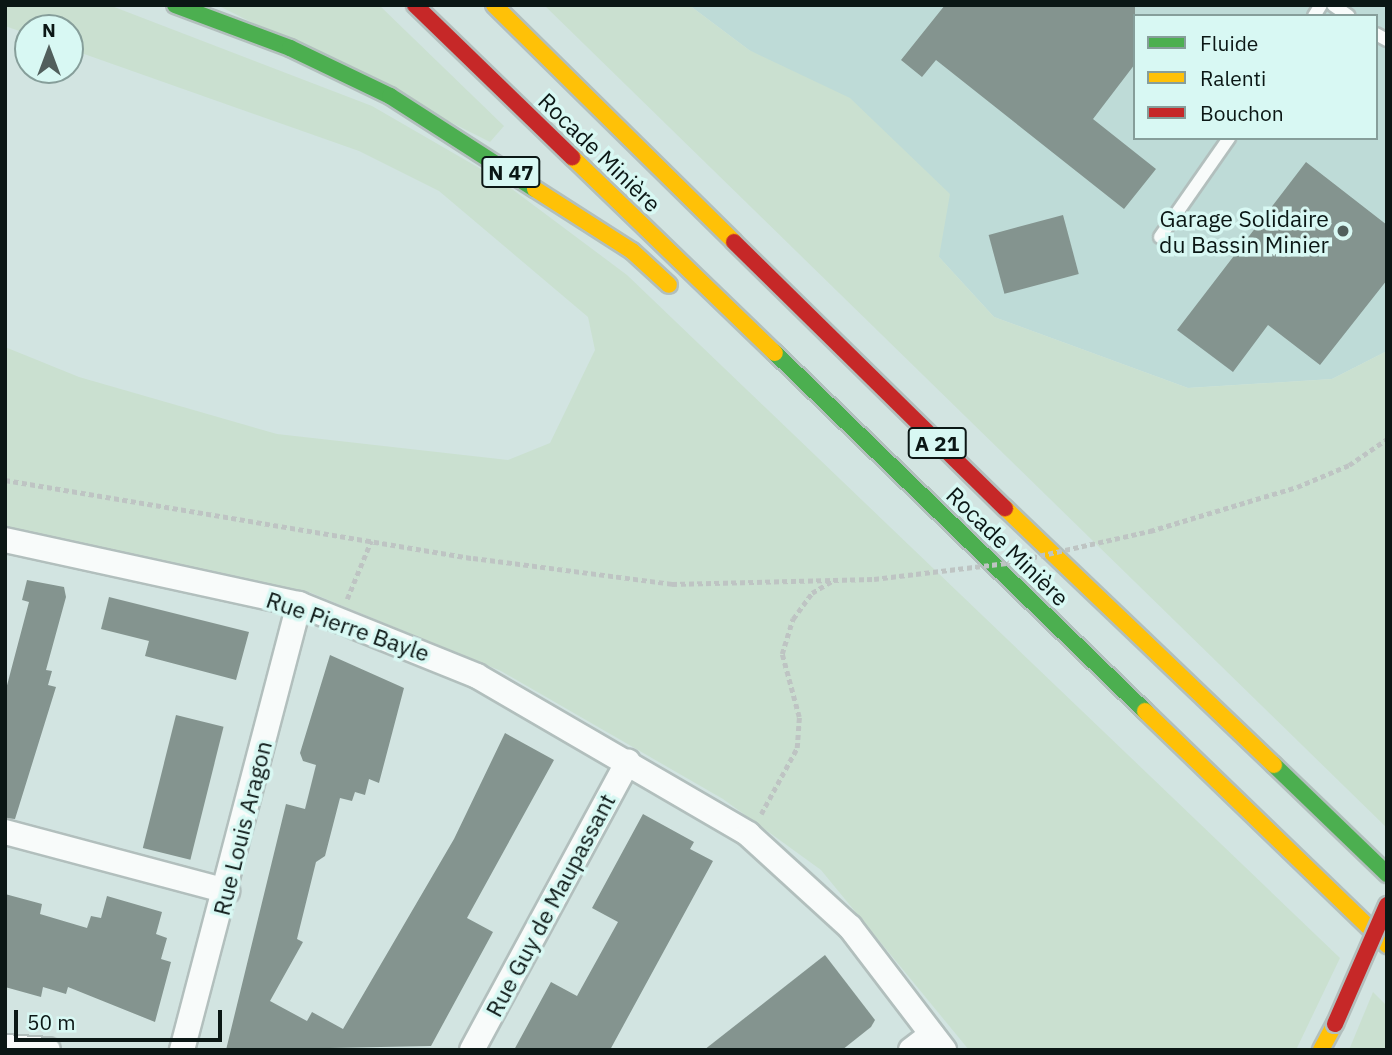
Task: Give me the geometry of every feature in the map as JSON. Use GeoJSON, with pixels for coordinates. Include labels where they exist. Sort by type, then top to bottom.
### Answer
{"type":"FeatureCollection","features":[{"type":"Feature","properties":{"kind":"main road","name":"N 47"},"geometry":{"type":"LineString","coordinates":[[175,5],[290,48],[390,96],[632,251],[679,294]]}},
{"type":"Feature","properties":{"kind":"main road","name":"Rocade Minière"},"geometry":{"type":"LineString","coordinates":[[415,5],[1387,945]]}},
{"type":"Feature","properties":{"kind":"main road","name":"Rocade Minière"},"geometry":{"type":"LineString","coordinates":[[495,5],[920,427],[1387,874]]}},
{"type":"Feature","properties":{"kind":"main road"},"geometry":{"type":"LineString","coordinates":[[738,344],[815,391]]}},
{"type":"Feature","properties":{"kind":"main road"},"geometry":{"type":"LineString","coordinates":[[1321,1050],[1387,905]]}},
{"type":"Feature","properties":{"kind":"street","name":"Rue Pierre Bayle"},"geometry":{"type":"LineString","coordinates":[[5,540],[299,604],[477,676],[628,761],[748,834],[849,927],[938,1042]]}},
{"type":"Feature","properties":{"kind":"street","name":"Rue Louis Aragon"},"geometry":{"type":"LineString","coordinates":[[182,1050],[227,891],[299,604]]}},
{"type":"Feature","properties":{"kind":"street","name":"Rue Guy de Maupassant"},"geometry":{"type":"LineString","coordinates":[[472,1050],[628,761]]}},
{"type":"Feature","properties":{"kind":"street"},"geometry":{"type":"LineString","coordinates":[[5,832],[227,891]]}},
{"type":"Feature","properties":{"kind":"street"},"geometry":{"type":"LineString","coordinates":[[911,1050],[938,1042]]}},
{"type":"Feature","properties":{"kind":"street"},"geometry":{"type":"LineString","coordinates":[[5,1047],[48,1050]]}},
{"type":"Feature","properties":{"kind":"lane"},"geometry":{"type":"LineString","coordinates":[[1160,237],[1227,140]]}},
{"type":"Feature","properties":{"kind":"path"},"geometry":{"type":"LineString","coordinates":[[5,481],[371,541],[672,583],[874,579],[1032,558],[1150,531],[1297,487],[1349,465],[1387,439]]}},
{"type":"Feature","properties":{"kind":"path"},"geometry":{"type":"LineString","coordinates":[[340,619],[371,541]]}},
{"type":"Feature","properties":{"kind":"path"},"geometry":{"type":"LineString","coordinates":[[748,834],[797,748],[799,717],[782,654],[793,619],[813,593],[833,580]]}},
{"type":"Feature","properties":{"kind":"shaded area"},"geometry":{"type":"Polygon","coordinates":[[[689,5],[1387,5],[1387,351],[1332,379],[1188,388],[994,317],[749,50],[689,5]]]}},
{"type":"Feature","properties":{"kind":"green space"},"geometry":{"type":"Polygon","coordinates":[[[5,5],[109,5],[372,106],[500,180],[627,275],[1340,958],[1296,1050],[969,1050],[821,870],[723,799],[501,671],[309,592],[5,527],[5,347],[79,377],[277,434],[508,460],[550,443],[595,350],[588,317],[439,191],[359,151],[84,54],[84,14],[14,14],[14,29],[5,26],[5,5]]]}},
{"type":"Feature","properties":{"kind":"green space"},"geometry":{"type":"Polygon","coordinates":[[[217,5],[379,5],[504,126],[490,142],[217,5]]]}},
{"type":"Feature","properties":{"kind":"green space"},"geometry":{"type":"Polygon","coordinates":[[[544,5],[689,5],[749,50],[850,98],[950,194],[939,257],[994,317],[1188,388],[1332,379],[1387,351],[1387,828],[544,5]]]}},
{"type":"Feature","properties":{"kind":"green space"},"geometry":{"type":"Polygon","coordinates":[[[1373,992],[1387,1006],[1387,1050],[1349,1050],[1373,992]]]}},
{"type":"Feature","properties":{"kind":"building"},"geometry":{"type":"Polygon","coordinates":[[[945,5],[1135,5],[1133,67],[1093,119],[1156,169],[1124,209],[936,60],[922,77],[901,60],[945,5]]]}},
{"type":"Feature","properties":{"kind":"building"},"geometry":{"type":"Polygon","coordinates":[[[1306,162],[1387,225],[1387,280],[1320,365],[1268,325],[1233,372],[1177,330],[1306,162]]]}},
{"type":"Feature","properties":{"kind":"building"},"geometry":{"type":"Polygon","coordinates":[[[1063,215],[1079,274],[1004,294],[989,235],[1063,215]]]}},
{"type":"Feature","properties":{"kind":"building"},"geometry":{"type":"Polygon","coordinates":[[[27,580],[64,587],[66,597],[46,670],[52,671],[48,685],[56,687],[15,819],[5,818],[5,693],[29,602],[22,600],[27,580]]]}},
{"type":"Feature","properties":{"kind":"building"},"geometry":{"type":"Polygon","coordinates":[[[109,597],[249,632],[236,680],[145,656],[149,641],[101,629],[109,597]]]}},
{"type":"Feature","properties":{"kind":"building"},"geometry":{"type":"Polygon","coordinates":[[[330,655],[404,688],[379,783],[369,779],[365,795],[355,792],[352,801],[340,798],[325,856],[316,862],[297,939],[303,942],[270,1001],[307,1021],[312,1012],[343,1029],[454,839],[505,733],[554,760],[467,918],[493,932],[431,1046],[226,1050],[286,804],[305,809],[316,765],[303,761],[300,753],[330,655]]]}},
{"type":"Feature","properties":{"kind":"building"},"geometry":{"type":"Polygon","coordinates":[[[176,715],[224,727],[190,860],[143,848],[176,715]]]}},
{"type":"Feature","properties":{"kind":"building"},"geometry":{"type":"Polygon","coordinates":[[[643,814],[694,842],[690,849],[713,861],[610,1050],[514,1050],[551,982],[577,996],[618,922],[592,908],[643,814]]]}},
{"type":"Feature","properties":{"kind":"building"},"geometry":{"type":"Polygon","coordinates":[[[5,894],[42,904],[40,914],[87,928],[91,916],[101,918],[107,896],[162,912],[156,934],[167,938],[161,959],[171,962],[155,1022],[68,987],[66,994],[43,987],[41,997],[5,987],[5,894]]]}},
{"type":"Feature","properties":{"kind":"building"},"geometry":{"type":"Polygon","coordinates":[[[825,955],[875,1020],[871,1027],[842,1050],[704,1050],[825,955]]]}},
{"type":"Feature","properties":{"kind":"traffic: fast"},"geometry":{"type":"LineString","coordinates":[[175,5],[290,48],[390,96],[535,189]]}},
{"type":"Feature","properties":{"kind":"traffic: fast"},"geometry":{"type":"LineString","coordinates":[[775,353],[1145,711]]}},
{"type":"Feature","properties":{"kind":"traffic: fast"},"geometry":{"type":"LineString","coordinates":[[1274,765],[1387,874]]}},
{"type":"Feature","properties":{"kind":"traffic: slow"},"geometry":{"type":"LineString","coordinates":[[494,5],[734,242]]}},
{"type":"Feature","properties":{"kind":"traffic: slow"},"geometry":{"type":"LineString","coordinates":[[572,157],[775,353]]}},
{"type":"Feature","properties":{"kind":"traffic: slow"},"geometry":{"type":"LineString","coordinates":[[535,189],[632,251],[669,285]]}},
{"type":"Feature","properties":{"kind":"traffic: slow"},"geometry":{"type":"LineString","coordinates":[[1005,508],[1274,765]]}},
{"type":"Feature","properties":{"kind":"traffic: slow"},"geometry":{"type":"LineString","coordinates":[[1145,711],[1387,945]]}},
{"type":"Feature","properties":{"kind":"traffic: slow"},"geometry":{"type":"LineString","coordinates":[[1321,1050],[1335,1024]]}},
{"type":"Feature","properties":{"kind":"traffic: jam"},"geometry":{"type":"LineString","coordinates":[[415,5],[572,157]]}},
{"type":"Feature","properties":{"kind":"traffic: jam"},"geometry":{"type":"LineString","coordinates":[[734,242],[1005,508]]}},
{"type":"Feature","properties":{"kind":"traffic: jam"},"geometry":{"type":"LineString","coordinates":[[1335,1024],[1387,905]]}},
{"type":"Feature","properties":{"kind":"place","name":"Garage Solidaire du Bassin Minier"},"geometry":{"type":"Point","coordinates":[1343,231]}}]}
